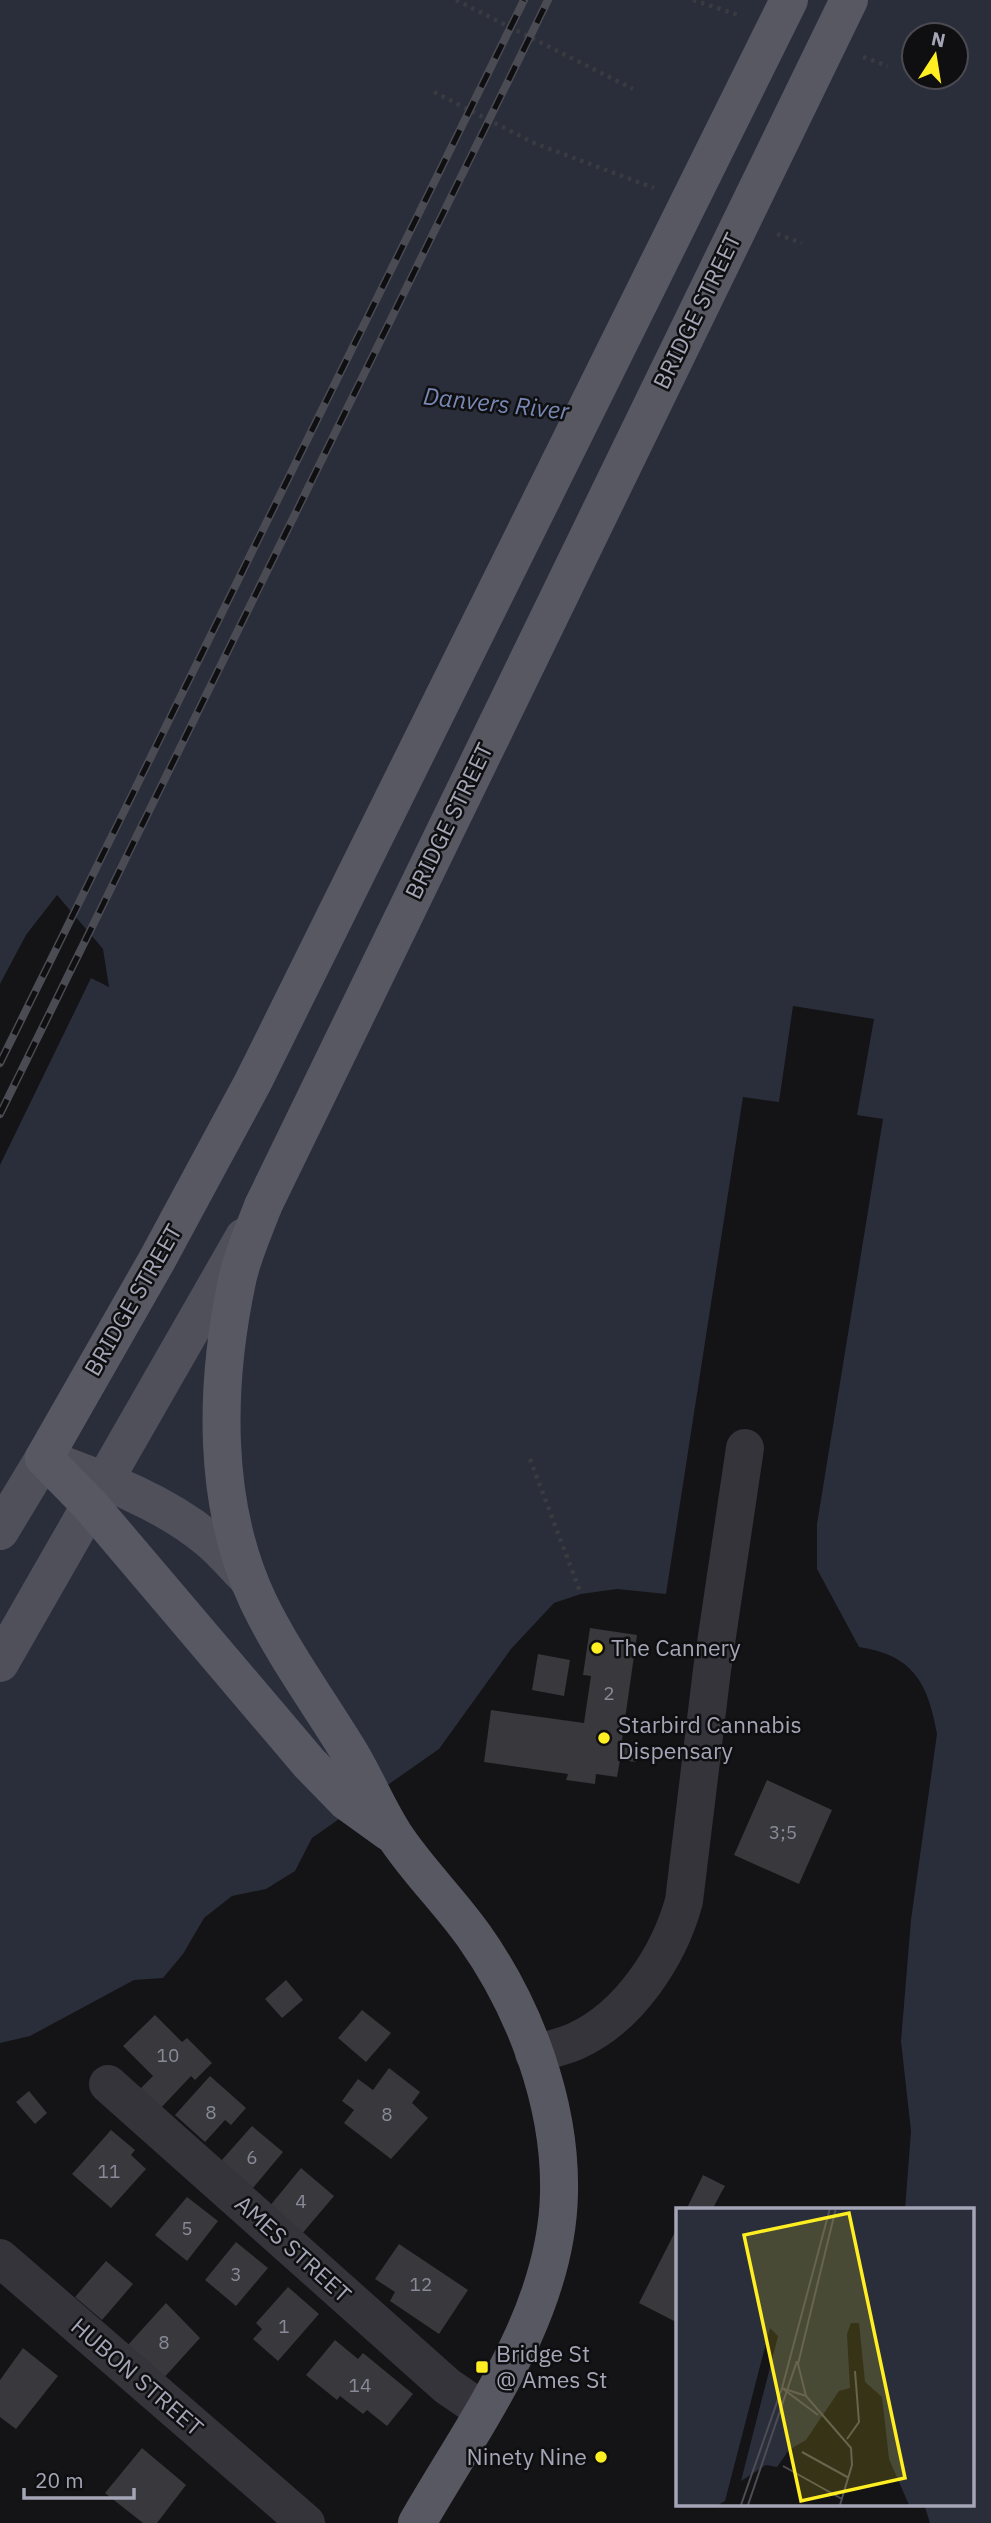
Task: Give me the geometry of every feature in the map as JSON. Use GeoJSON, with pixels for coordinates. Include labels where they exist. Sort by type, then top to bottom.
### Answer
{"type":"FeatureCollection","features":[{"type":"Feature","properties":{"kind":"highway","name":"BRIDGE STREET"},"geometry":{"type":"LineString","coordinates":[[396,1838],[346,1801],[309,1763],[97,1492],[44,1458],[157,1260],[253,1082],[789,0]]}},
{"type":"Feature","properties":{"kind":"highway","name":"BRIDGE STREET"},"geometry":{"type":"LineString","coordinates":[[417,2523],[482,2410],[538,2301],[552,2247],[559,2194],[556,2137],[534,2054],[496,1970],[472,1934],[396,1838],[357,1763],[270,1624],[249,1580],[233,1531],[227,1489],[221,1392],[238,1277],[263,1206],[849,0]]}},
{"type":"Feature","properties":{"kind":"main road"},"geometry":{"type":"LineString","coordinates":[[0,1663],[263,1206]]}},
{"type":"Feature","properties":{"kind":"main road"},"geometry":{"type":"LineString","coordinates":[[0,1531],[44,1458]]}},
{"type":"Feature","properties":{"kind":"main road","name":"BRIDGE STREET"},"geometry":{"type":"LineString","coordinates":[[97,1492],[182,1520],[209,1539],[249,1580]]}},
{"type":"Feature","properties":{"kind":"street"},"geometry":{"type":"LineString","coordinates":[[534,2054],[576,2041],[608,2022],[636,1993],[678,1925],[684,1901],[710,1683],[745,1448]]}},
{"type":"Feature","properties":{"kind":"street","name":"AMES STREET"},"geometry":{"type":"LineString","coordinates":[[108,2084],[447,2386],[482,2410]]}},
{"type":"Feature","properties":{"kind":"street","name":"HUBON STREET"},"geometry":{"type":"LineString","coordinates":[[0,2258],[306,2523]]}},
{"type":"Feature","properties":{"kind":"path"},"geometry":{"type":"LineString","coordinates":[[456,0],[633,89]]}},
{"type":"Feature","properties":{"kind":"path"},"geometry":{"type":"LineString","coordinates":[[434,92],[534,143],[662,191]]}},
{"type":"Feature","properties":{"kind":"path"},"geometry":{"type":"LineString","coordinates":[[764,229],[802,243]]}},
{"type":"Feature","properties":{"kind":"path"},"geometry":{"type":"LineString","coordinates":[[530,1459],[581,1594]]}},
{"type":"Feature","properties":{"kind":"water","name":"Danvers River"},"geometry":{"type":"Polygon","coordinates":[[[0,0],[991,0],[991,2523],[930,2523],[925,2506],[974,2506],[974,2208],[905,2208],[911,2131],[901,2041],[911,1920],[937,1734],[929,1700],[915,1674],[893,1657],[859,1647],[817,1569],[817,1524],[883,1119],[857,1115],[874,1019],[793,1006],[779,1102],[743,1097],[666,1594],[617,1589],[581,1594],[554,1603],[511,1649],[439,1749],[312,1838],[295,1871],[266,1889],[232,1896],[204,1918],[183,1954],[163,1978],[134,1980],[30,2036],[0,2043],[0,1165],[91,978],[109,987],[103,949],[57,895],[26,935],[0,984],[0,0]]]}},
{"type":"Feature","properties":{"kind":"building"},"geometry":{"type":"Polygon","coordinates":[[[590,1628],[637,1635],[621,1747],[638,1749],[636,1762],[620,1760],[617,1777],[596,1774],[595,1784],[566,1780],[568,1774],[484,1762],[491,1710],[584,1723],[591,1676],[583,1675],[590,1628]]]}},
{"type":"Feature","properties":{"kind":"building"},"geometry":{"type":"Polygon","coordinates":[[[538,1654],[570,1660],[564,1696],[532,1690],[538,1654]]]}},
{"type":"Feature","properties":{"kind":"building"},"geometry":{"type":"Polygon","coordinates":[[[767,1780],[832,1810],[799,1884],[734,1855],[767,1780]]]}},
{"type":"Feature","properties":{"kind":"building"},"geometry":{"type":"Polygon","coordinates":[[[286,1980],[303,2000],[282,2018],[265,1999],[286,1980]]]}},
{"type":"Feature","properties":{"kind":"building"},"geometry":{"type":"Polygon","coordinates":[[[362,2010],[391,2033],[366,2062],[338,2038],[362,2010]]]}},
{"type":"Feature","properties":{"kind":"building"},"geometry":{"type":"Polygon","coordinates":[[[155,2015],[182,2042],[187,2038],[212,2063],[195,2080],[191,2076],[158,2111],[138,2091],[153,2076],[123,2046],[155,2015]]]}},
{"type":"Feature","properties":{"kind":"building"},"geometry":{"type":"Polygon","coordinates":[[[389,2068],[420,2092],[412,2103],[428,2118],[391,2159],[344,2123],[354,2110],[342,2101],[358,2079],[373,2090],[389,2068]]]}},
{"type":"Feature","properties":{"kind":"building"},"geometry":{"type":"Polygon","coordinates":[[[210,2076],[246,2108],[231,2125],[225,2120],[205,2142],[175,2115],[210,2076]]]}},
{"type":"Feature","properties":{"kind":"building"},"geometry":{"type":"Polygon","coordinates":[[[29,2091],[47,2113],[35,2124],[16,2102],[29,2091]]]}},
{"type":"Feature","properties":{"kind":"building"},"geometry":{"type":"Polygon","coordinates":[[[252,2126],[283,2152],[253,2188],[221,2161],[252,2126]]]}},
{"type":"Feature","properties":{"kind":"building"},"geometry":{"type":"Polygon","coordinates":[[[111,2130],[135,2150],[131,2155],[146,2169],[111,2208],[72,2174],[111,2130]]]}},
{"type":"Feature","properties":{"kind":"building"},"geometry":{"type":"Polygon","coordinates":[[[301,2168],[334,2196],[301,2235],[269,2207],[301,2168]]]}},
{"type":"Feature","properties":{"kind":"building"},"geometry":{"type":"Polygon","coordinates":[[[703,2175],[725,2186],[713,2208],[687,2208],[703,2175]]]}},
{"type":"Feature","properties":{"kind":"building"},"geometry":{"type":"Polygon","coordinates":[[[187,2197],[218,2221],[187,2261],[155,2235],[187,2197]]]}},
{"type":"Feature","properties":{"kind":"building"},"geometry":{"type":"Polygon","coordinates":[[[676,2230],[676,2322],[639,2303],[676,2230]]]}},
{"type":"Feature","properties":{"kind":"building"},"geometry":{"type":"Polygon","coordinates":[[[236,2242],[268,2268],[236,2306],[205,2280],[236,2242]]]}},
{"type":"Feature","properties":{"kind":"building"},"geometry":{"type":"Polygon","coordinates":[[[399,2244],[468,2290],[439,2334],[390,2301],[395,2292],[375,2279],[399,2244]]]}},
{"type":"Feature","properties":{"kind":"building"},"geometry":{"type":"Polygon","coordinates":[[[106,2261],[133,2284],[102,2320],[75,2297],[106,2261]]]}},
{"type":"Feature","properties":{"kind":"building"},"geometry":{"type":"Polygon","coordinates":[[[288,2287],[319,2314],[278,2361],[253,2339],[262,2329],[256,2323],[288,2287]]]}},
{"type":"Feature","properties":{"kind":"building"},"geometry":{"type":"Polygon","coordinates":[[[166,2303],[200,2338],[161,2381],[127,2346],[166,2303]]]}},
{"type":"Feature","properties":{"kind":"building"},"geometry":{"type":"Polygon","coordinates":[[[335,2340],[358,2359],[363,2353],[413,2394],[387,2426],[367,2410],[363,2414],[340,2396],[337,2400],[306,2375],[335,2340]]]}},
{"type":"Feature","properties":{"kind":"building"},"geometry":{"type":"Polygon","coordinates":[[[23,2348],[58,2376],[16,2429],[0,2417],[0,2380],[23,2348]]]}},
{"type":"Feature","properties":{"kind":"building"},"geometry":{"type":"Polygon","coordinates":[[[142,2448],[186,2485],[157,2523],[143,2523],[105,2493],[142,2448]]]}},
{"type":"Feature","properties":{"kind":"railway"},"geometry":{"type":"LineString","coordinates":[[0,1063],[524,0]]}},
{"type":"Feature","properties":{"kind":"railway"},"geometry":{"type":"LineString","coordinates":[[0,1114],[548,0]]}},
{"type":"Feature","properties":{"kind":"place","name":"The Cannery"},"geometry":{"type":"Point","coordinates":[597,1648]}},
{"type":"Feature","properties":{"kind":"place","name":"Starbird Cannabis Dispensary"},"geometry":{"type":"Point","coordinates":[604,1738]}},
{"type":"Feature","properties":{"kind":"place","name":"Bridge St @ Ames St"},"geometry":{"type":"Point","coordinates":[482,2367]}},
{"type":"Feature","properties":{"kind":"place","name":"Ninety Nine"},"geometry":{"type":"Point","coordinates":[601,2457]}}]}
